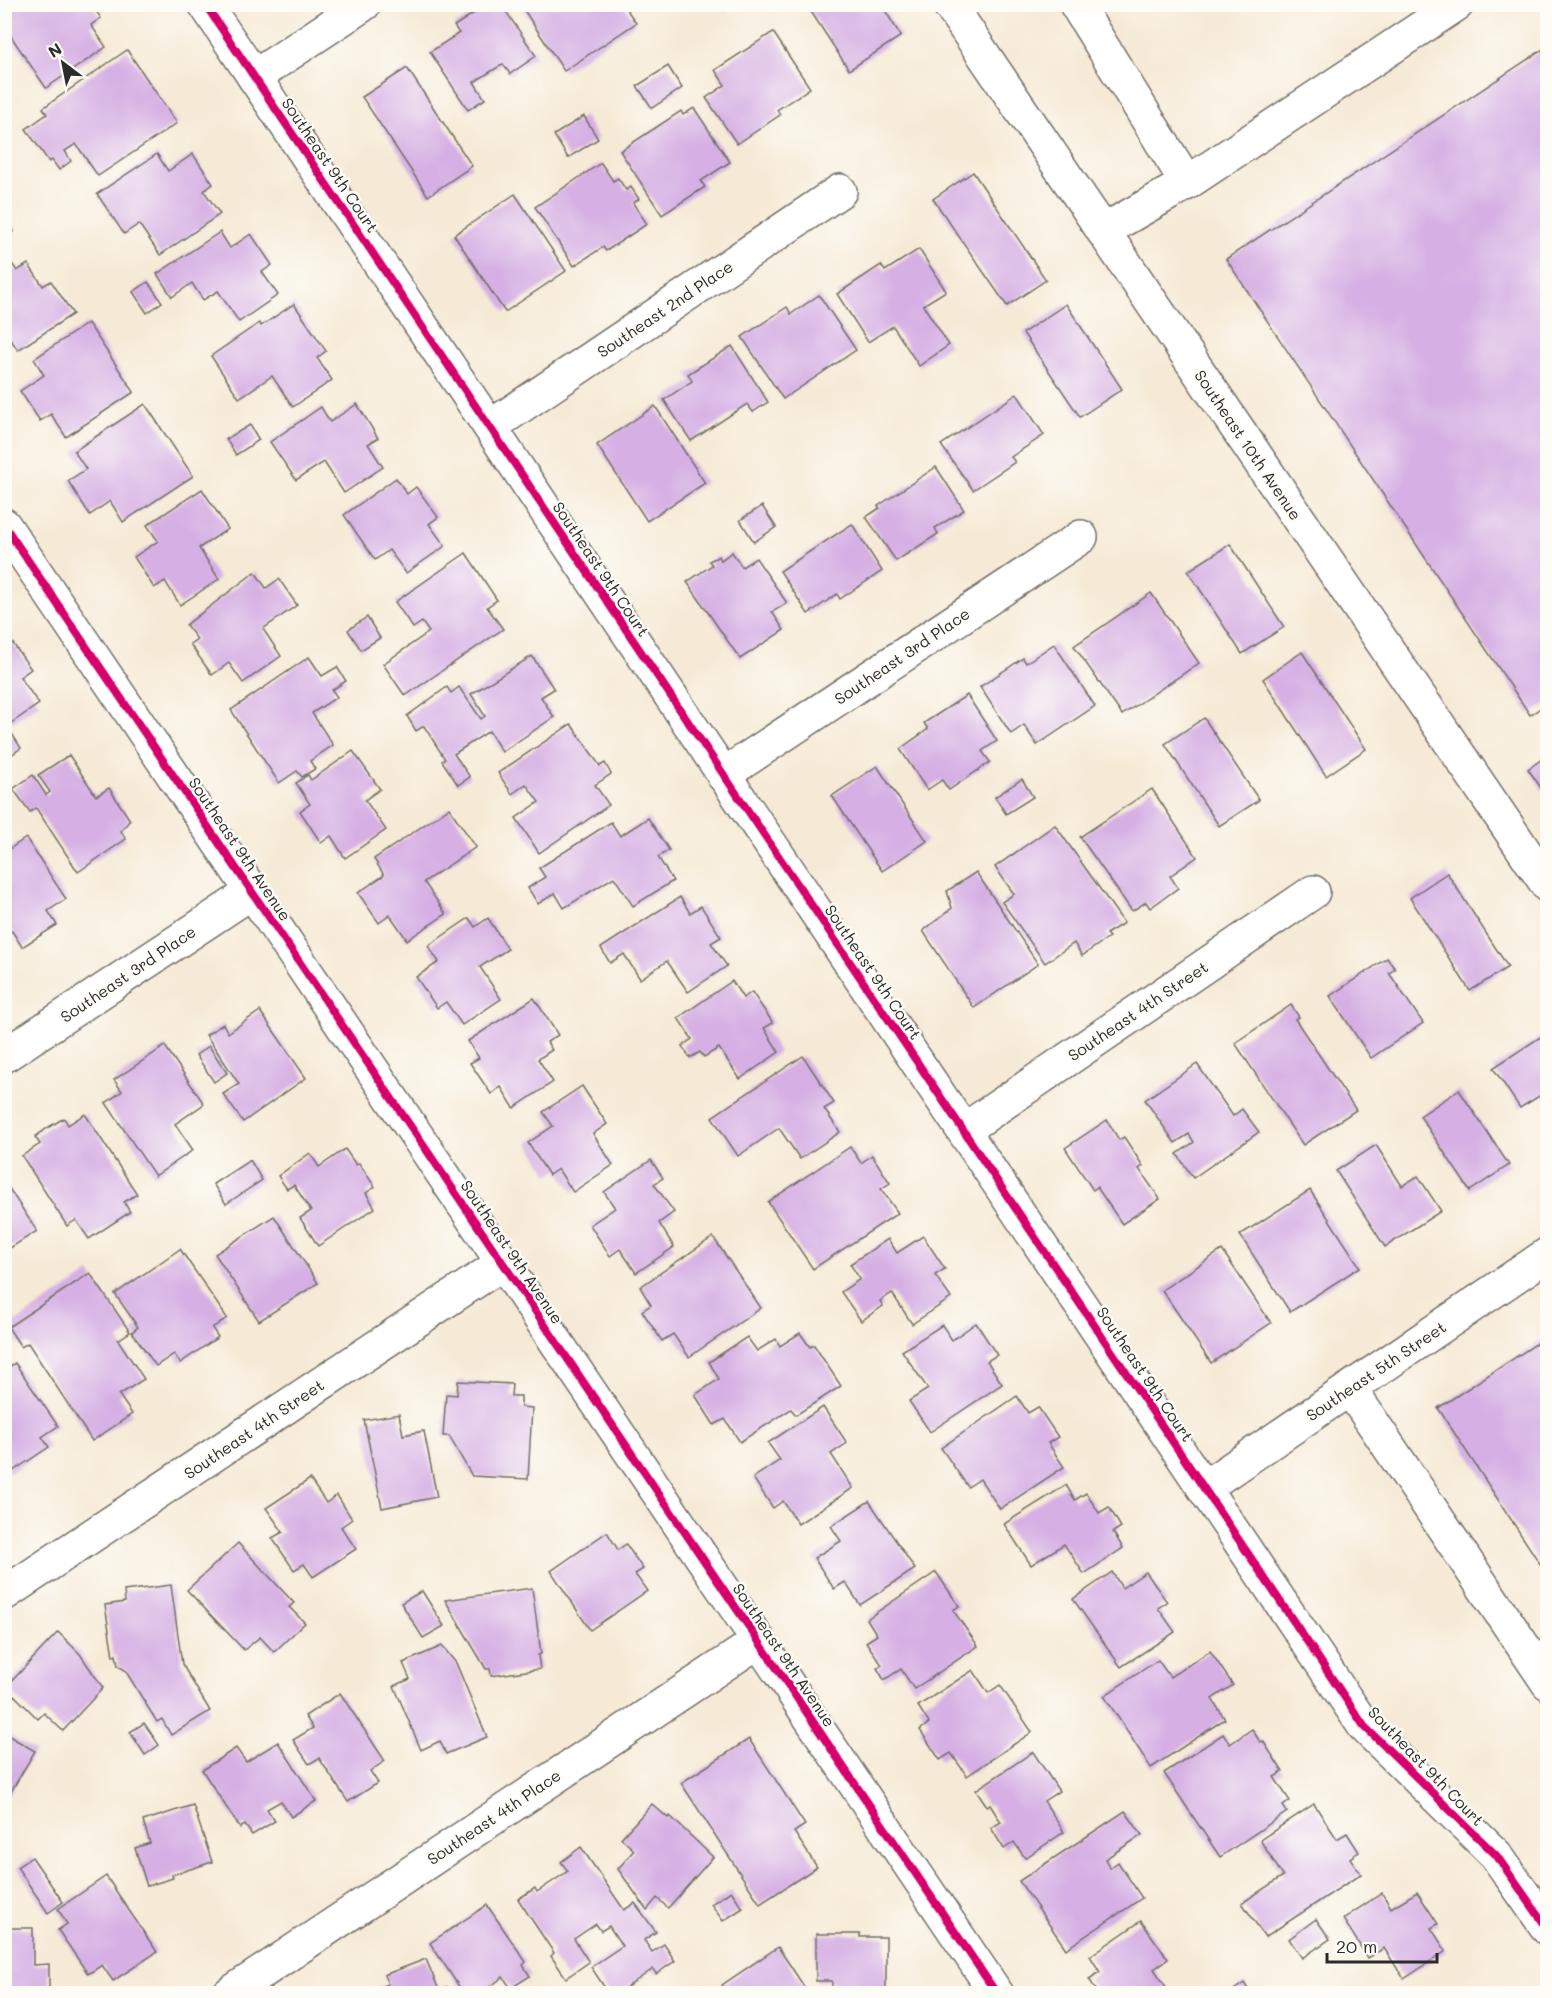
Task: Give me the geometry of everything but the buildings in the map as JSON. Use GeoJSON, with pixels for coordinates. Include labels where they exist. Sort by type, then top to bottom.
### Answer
{"type":"FeatureCollection","features":[{"type":"Feature","properties":{"kind":"street","name":"Southeast 9th Court"},"geometry":{"type":"LineString","coordinates":[[205,4],[1364,1726],[1496,1855],[1548,1929]]}},
{"type":"Feature","properties":{"kind":"street"},"geometry":{"type":"LineString","coordinates":[[254,77],[364,4]]}},
{"type":"Feature","properties":{"kind":"street","name":"Southeast 10th Avenue"},"geometry":{"type":"LineString","coordinates":[[949,4],[1548,886]]}},
{"type":"Feature","properties":{"kind":"street"},"geometry":{"type":"LineString","coordinates":[[1076,4],[1187,183]]}},
{"type":"Feature","properties":{"kind":"street"},"geometry":{"type":"LineString","coordinates":[[1102,231],[1187,183],[1457,4]]}},
{"type":"Feature","properties":{"kind":"street","name":"Southeast 2nd Place"},"geometry":{"type":"LineString","coordinates":[[490,427],[840,191]]}},
{"type":"Feature","properties":{"kind":"street","name":"Southeast 9th Avenue"},"geometry":{"type":"LineString","coordinates":[[4,525],[997,1994]]}},
{"type":"Feature","properties":{"kind":"street","name":"Southeast 3rd Place"},"geometry":{"type":"LineString","coordinates":[[723,775],[1081,537]]}},
{"type":"Feature","properties":{"kind":"street","name":"Southeast 3rd Place"},"geometry":{"type":"LineString","coordinates":[[4,1056],[252,892]]}},
{"type":"Feature","properties":{"kind":"street","name":"Southeast 4th Street"},"geometry":{"type":"LineString","coordinates":[[964,1130],[1313,892]]}},
{"type":"Feature","properties":{"kind":"street","name":"Southeast 5th Street"},"geometry":{"type":"LineString","coordinates":[[1205,1487],[1548,1254]]}},
{"type":"Feature","properties":{"kind":"street","name":"Southeast 4th Street"},"geometry":{"type":"LineString","coordinates":[[4,1594],[503,1263]]}},
{"type":"Feature","properties":{"kind":"street"},"geometry":{"type":"LineString","coordinates":[[1350,1389],[1548,1683]]}},
{"type":"Feature","properties":{"kind":"street","name":"Southeast 4th Place"},"geometry":{"type":"LineString","coordinates":[[229,1994],[759,1641]]}},
{"type":"Feature","properties":{"kind":"cycle path"},"geometry":{"type":"LineString","coordinates":[[205,4],[1364,1726],[1496,1855],[1548,1929]]}},
{"type":"Feature","properties":{"kind":"cycle path"},"geometry":{"type":"LineString","coordinates":[[4,525],[997,1994]]}}]}
